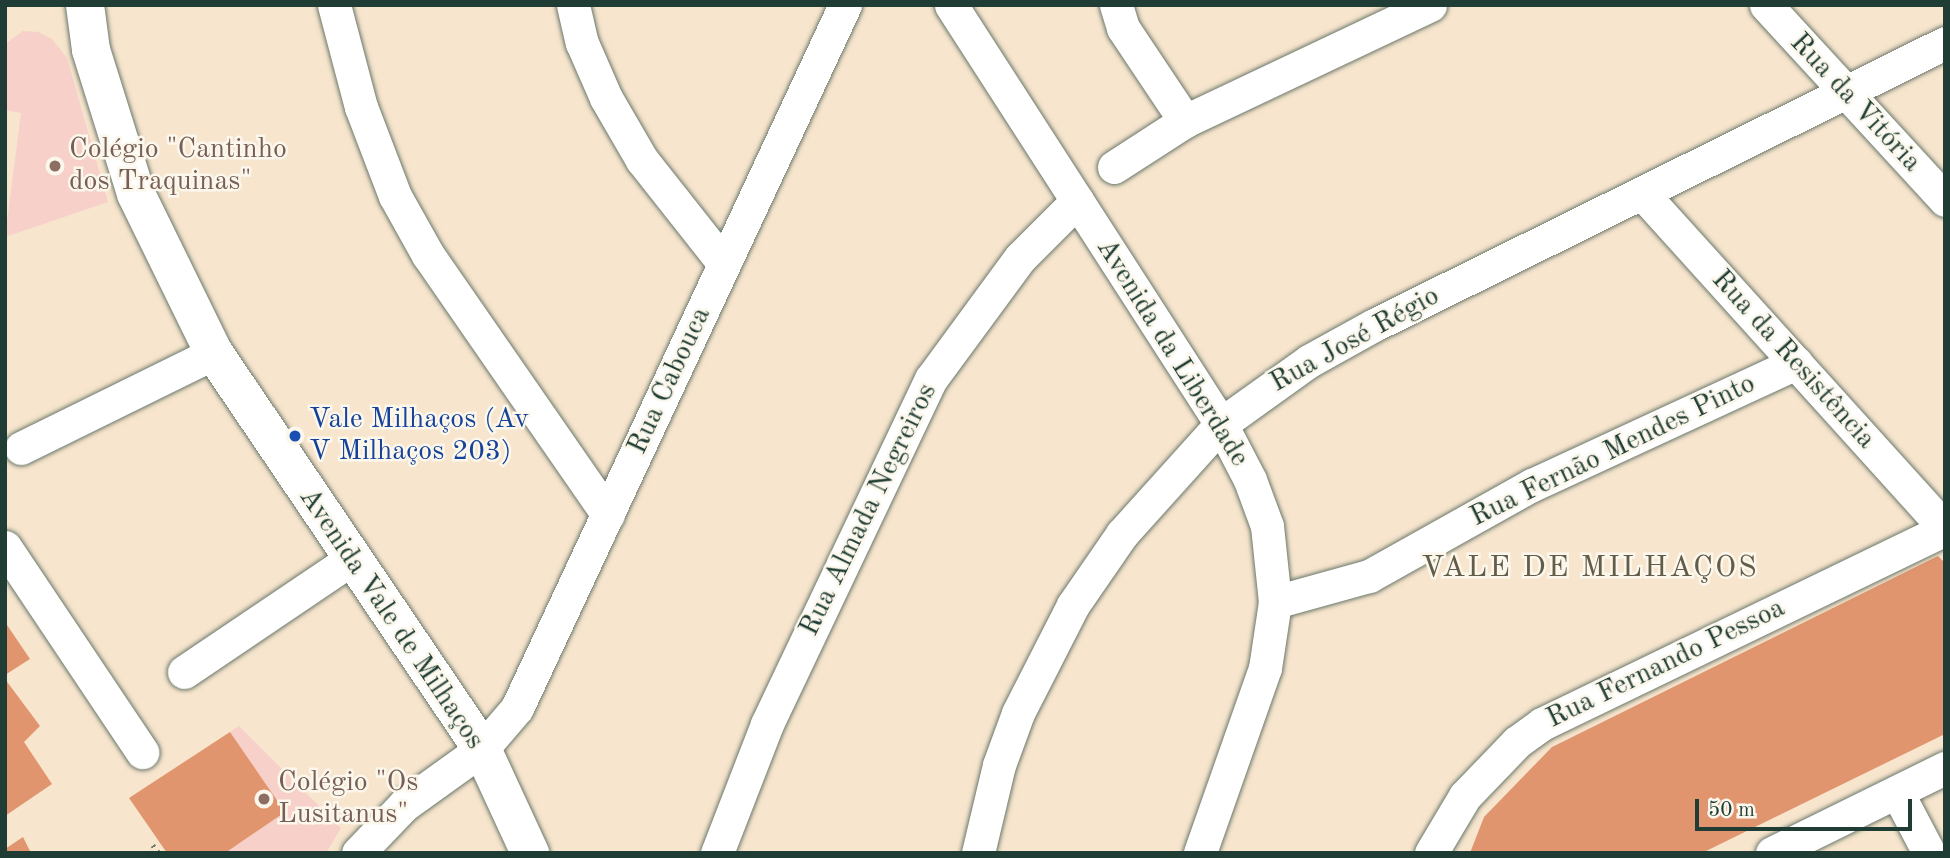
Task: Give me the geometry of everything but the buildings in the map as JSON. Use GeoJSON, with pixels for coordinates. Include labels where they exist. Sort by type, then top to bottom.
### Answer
{"type":"FeatureCollection","features":[{"type":"Feature","properties":{"kind":"street","name":"Avenida Vale de Milhaços"},"geometry":{"type":"LineString","coordinates":[[85,5],[95,63],[136,194],[214,353],[350,560],[482,749],[530,853]]}},
{"type":"Feature","properties":{"kind":"street"},"geometry":{"type":"LineString","coordinates":[[334,5],[361,107],[395,196],[428,255],[608,515]]}},
{"type":"Feature","properties":{"kind":"street"},"geometry":{"type":"LineString","coordinates":[[573,5],[582,43],[618,119],[642,160],[724,264]]}},
{"type":"Feature","properties":{"kind":"street","name":"Rua Cabouca"},"geometry":{"type":"LineString","coordinates":[[358,853],[404,805],[482,749],[517,708],[845,5]]}},
{"type":"Feature","properties":{"kind":"street","name":"Avenida da Liberdade"},"geometry":{"type":"LineString","coordinates":[[951,5],[1221,424],[1251,480],[1268,526],[1275,602],[1265,667],[1200,853]]}},
{"type":"Feature","properties":{"kind":"street"},"geometry":{"type":"LineString","coordinates":[[1116,5],[1123,28],[1185,121]]}},
{"type":"Feature","properties":{"kind":"street"},"geometry":{"type":"LineString","coordinates":[[1114,167],[1185,121],[1430,5]]}},
{"type":"Feature","properties":{"kind":"street","name":"Rua da Vitória"},"geometry":{"type":"LineString","coordinates":[[1766,5],[1945,200]]}},
{"type":"Feature","properties":{"kind":"street","name":"Rua José Régio"},"geometry":{"type":"LineString","coordinates":[[978,853],[999,765],[1018,713],[1073,605],[1130,524],[1221,424],[1263,391],[1330,349],[1945,43]]}},
{"type":"Feature","properties":{"kind":"street","name":"Rua da Resistência"},"geometry":{"type":"LineString","coordinates":[[1642,193],[1945,528]]}},
{"type":"Feature","properties":{"kind":"street","name":"Rua Almada Negreiros"},"geometry":{"type":"LineString","coordinates":[[717,853],[767,724],[931,379],[1020,258],[1077,201]]}},
{"type":"Feature","properties":{"kind":"street"},"geometry":{"type":"LineString","coordinates":[[21,448],[214,353]]}},
{"type":"Feature","properties":{"kind":"street","name":"Rua Fernão Mendes Pinto"},"geometry":{"type":"LineString","coordinates":[[1275,602],[1369,576],[1532,485],[1796,363]]}},
{"type":"Feature","properties":{"kind":"street","name":"Rua Fernando Pessoa"},"geometry":{"type":"LineString","coordinates":[[1431,853],[1473,786],[1517,741],[1542,724],[1945,528]]}},
{"type":"Feature","properties":{"kind":"street"},"geometry":{"type":"LineString","coordinates":[[5,547],[142,752]]}},
{"type":"Feature","properties":{"kind":"street"},"geometry":{"type":"LineString","coordinates":[[184,672],[350,560]]}},
{"type":"Feature","properties":{"kind":"street"},"geometry":{"type":"LineString","coordinates":[[1772,853],[1945,768]]}},
{"type":"Feature","properties":{"kind":"street"},"geometry":{"type":"LineString","coordinates":[[1897,792],[1928,853]]}},
{"type":"Feature","properties":{"kind":"path"},"geometry":{"type":"LineString","coordinates":[[153,845],[159,853]]}},
{"type":"Feature","properties":{"kind":"shaded area","name":"Colégio \"Cantinho dos Traquinas\""},"geometry":{"type":"Polygon","coordinates":[[[23,31],[38,32],[52,39],[67,58],[108,202],[5,237],[21,113],[5,110],[5,44],[23,31]]]}},
{"type":"Feature","properties":{"kind":"shaded area","name":"Colégio \"Os Lusitanus\""},"geometry":{"type":"Polygon","coordinates":[[[239,726],[341,828],[326,853],[167,853],[157,839],[256,771],[230,732],[239,726]]]}},
{"type":"Feature","properties":{"kind":"place","name":"Colégio \"Cantinho dos Traquinas\""},"geometry":{"type":"Point","coordinates":[55,166]}},
{"type":"Feature","properties":{"kind":"place","name":"Vale Milhaços (Av V Milhaços 203)"},"geometry":{"type":"Point","coordinates":[295,436]}},
{"type":"Feature","properties":{"kind":"place","name":"Colégio \"Os Lusitanus\""},"geometry":{"type":"Point","coordinates":[264,799]}},
{"type":"Feature","properties":{"kind":"district","name":"VALE DE MILHAÇOS"},"geometry":{"type":"Point","coordinates":[1590,568]}}]}
